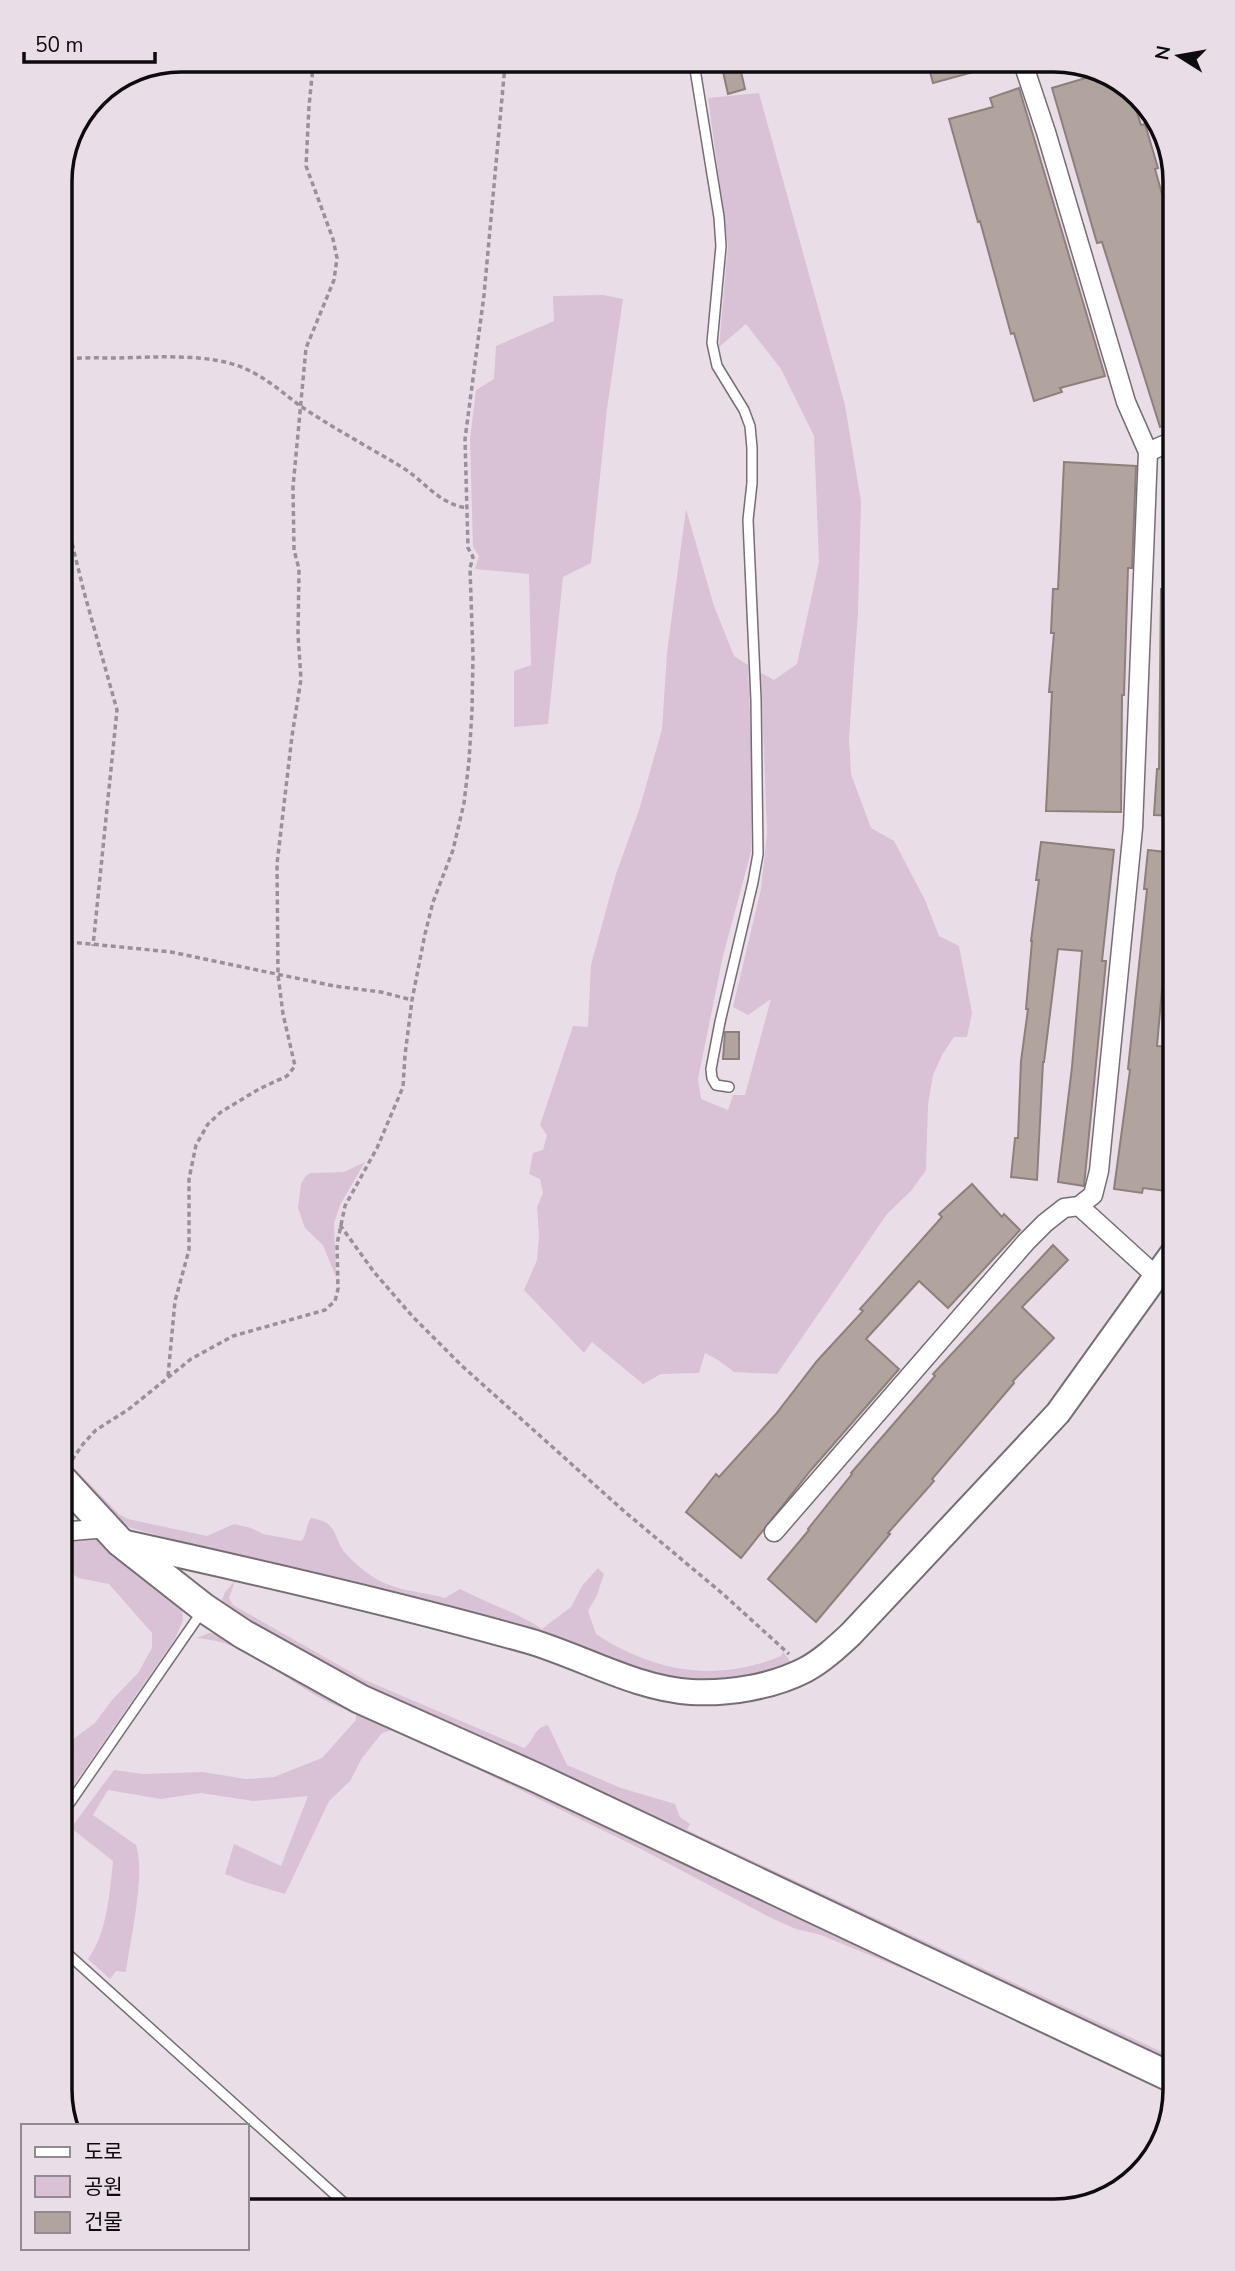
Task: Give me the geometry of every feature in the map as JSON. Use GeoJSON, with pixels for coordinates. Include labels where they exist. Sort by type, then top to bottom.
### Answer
{"type":"FeatureCollection","features":[{"type":"Feature","properties":{"kind":"main road"},"geometry":{"type":"LineString","coordinates":[[72,1491],[114,1535],[204,1608],[243,1634],[360,1699],[537,1778],[1163,2074]]}},
{"type":"Feature","properties":{"kind":"street"},"geometry":{"type":"LineString","coordinates":[[775,1532],[1026,1242],[1064,1208],[1079,1206],[1093,1195],[1100,1171],[1133,828],[1148,452],[1126,402],[1026,72]]}},
{"type":"Feature","properties":{"kind":"street"},"geometry":{"type":"LineString","coordinates":[[1148,452],[1163,445]]}},
{"type":"Feature","properties":{"kind":"street"},"geometry":{"type":"LineString","coordinates":[[1079,1206],[1156,1276]]}},
{"type":"Feature","properties":{"kind":"street"},"geometry":{"type":"LineString","coordinates":[[72,1533],[114,1535],[458,1622],[533,1643],[665,1689],[712,1692],[774,1682],[806,1670],[851,1634],[1058,1413],[1163,1266]]}},
{"type":"Feature","properties":{"kind":"lane"},"geometry":{"type":"LineString","coordinates":[[695,72],[719,217],[721,246],[713,309],[712,343],[717,366],[744,410],[750,426],[751,449],[752,483],[748,520],[759,831],[753,882],[710,1069],[716,1084],[729,1087]]}},
{"type":"Feature","properties":{"kind":"lane"},"geometry":{"type":"LineString","coordinates":[[72,1800],[204,1608]]}},
{"type":"Feature","properties":{"kind":"lane"},"geometry":{"type":"LineString","coordinates":[[72,1958],[340,2199]]}},
{"type":"Feature","properties":{"kind":"path"},"geometry":{"type":"LineString","coordinates":[[167,1376],[175,1301],[188,1250],[189,1179],[196,1145],[208,1124],[221,1112],[287,1076],[295,1066],[283,1014],[278,975],[277,864],[301,679],[298,635],[299,569],[293,550],[293,487],[306,348],[334,280],[337,258],[333,239],[306,166],[312,72]]}},
{"type":"Feature","properties":{"kind":"path"},"geometry":{"type":"LineString","coordinates":[[72,1460],[96,1430],[129,1409],[191,1359],[233,1336],[326,1310],[335,1301],[338,1289],[337,1244],[345,1206],[377,1148],[403,1087],[412,1000],[433,902],[453,850],[464,803],[469,761],[473,656],[470,568],[473,557],[468,548],[465,439],[484,295],[504,72]]}},
{"type":"Feature","properties":{"kind":"path"},"geometry":{"type":"LineString","coordinates":[[72,360],[167,357],[230,363],[245,368],[404,468],[423,481],[436,496],[467,508]]}},
{"type":"Feature","properties":{"kind":"path"},"geometry":{"type":"LineString","coordinates":[[72,546],[117,710],[93,946]]}},
{"type":"Feature","properties":{"kind":"path"},"geometry":{"type":"LineString","coordinates":[[72,943],[171,952],[412,1000]]}},
{"type":"Feature","properties":{"kind":"path"},"geometry":{"type":"LineString","coordinates":[[340,1224],[374,1272],[413,1317],[461,1365],[806,1670]]}},
{"type":"Feature","properties":{"kind":"green space"},"geometry":{"type":"Polygon","coordinates":[[[759,93],[845,405],[861,501],[858,612],[849,738],[851,774],[871,828],[894,841],[925,900],[939,936],[959,946],[972,1013],[967,1037],[954,1037],[933,1075],[928,1105],[926,1170],[911,1191],[887,1214],[777,1374],[734,1372],[705,1353],[699,1373],[661,1374],[643,1384],[592,1342],[584,1353],[524,1290],[537,1260],[537,1207],[543,1193],[540,1179],[529,1174],[533,1153],[543,1150],[547,1135],[540,1125],[573,1026],[588,1027],[591,965],[616,874],[640,807],[662,729],[667,653],[686,509],[714,606],[734,656],[748,665],[752,766],[751,852],[723,956],[698,1079],[701,1099],[728,1110],[733,1095],[745,1095],[771,999],[748,1015],[733,1007],[761,889],[767,833],[761,673],[774,680],[797,664],[819,562],[814,436],[781,369],[746,324],[719,347],[728,245],[708,98],[759,93]]]}},
{"type":"Feature","properties":{"kind":"green space"},"geometry":{"type":"Polygon","coordinates":[[[603,295],[623,299],[607,409],[591,563],[563,577],[548,724],[514,727],[514,671],[531,665],[529,574],[475,569],[479,556],[473,547],[470,439],[476,390],[494,379],[496,346],[554,321],[553,296],[603,295]]]}},
{"type":"Feature","properties":{"kind":"green space"},"geometry":{"type":"Polygon","coordinates":[[[365,1162],[340,1205],[334,1223],[336,1277],[323,1245],[305,1228],[298,1208],[301,1184],[310,1173],[344,1172],[365,1162]]]}},
{"type":"Feature","properties":{"kind":"green space"},"geometry":{"type":"Polygon","coordinates":[[[75,1469],[119,1514],[128,1519],[207,1536],[234,1524],[263,1534],[301,1541],[311,1518],[320,1520],[331,1527],[351,1560],[386,1584],[445,1598],[460,1589],[542,1629],[571,1607],[582,1586],[598,1568],[604,1574],[588,1611],[596,1634],[618,1647],[663,1665],[686,1669],[733,1669],[781,1656],[783,1652],[794,1666],[741,1683],[685,1680],[662,1675],[131,1528],[119,1521],[74,1478],[75,1469]]]}},
{"type":"Feature","properties":{"kind":"green space"},"geometry":{"type":"Polygon","coordinates":[[[99,1537],[181,1602],[183,1620],[175,1639],[72,1788],[72,1740],[95,1723],[112,1700],[138,1673],[152,1648],[152,1633],[109,1584],[78,1578],[72,1573],[72,1539],[99,1537]]]}},
{"type":"Feature","properties":{"kind":"green space"},"geometry":{"type":"Polygon","coordinates":[[[235,1581],[229,1598],[233,1605],[365,1680],[524,1748],[539,1729],[548,1725],[567,1765],[621,1788],[675,1804],[680,1817],[690,1824],[687,1830],[1163,2052],[1163,2062],[405,1708],[223,1609],[221,1603],[225,1592],[235,1581]]]}},
{"type":"Feature","properties":{"kind":"green space"},"geometry":{"type":"Polygon","coordinates":[[[209,1633],[221,1634],[1163,2085],[1163,2091],[927,1979],[821,1935],[796,1929],[769,1917],[641,1849],[395,1729],[382,1733],[362,1758],[350,1781],[329,1801],[285,1894],[225,1874],[234,1844],[281,1866],[308,1796],[253,1801],[201,1793],[161,1799],[108,1790],[93,1815],[136,1845],[139,1857],[136,1907],[126,1972],[116,1971],[110,1979],[88,1959],[100,1937],[109,1899],[113,1861],[72,1827],[114,1770],[143,1774],[203,1772],[246,1779],[274,1777],[322,1758],[356,1720],[356,1715],[306,1690],[248,1653],[215,1641],[197,1638],[209,1633]]]}},
{"type":"Feature","properties":{"kind":"building"},"geometry":{"type":"Polygon","coordinates":[[[723,72],[741,72],[745,89],[728,94],[723,72]]]}},
{"type":"Feature","properties":{"kind":"building"},"geometry":{"type":"Polygon","coordinates":[[[930,72],[973,72],[933,83],[930,72]]]}},
{"type":"Feature","properties":{"kind":"building"},"geometry":{"type":"Polygon","coordinates":[[[1089,78],[1121,94],[1136,109],[1141,125],[1145,124],[1158,168],[1155,169],[1163,198],[1163,426],[1160,427],[1102,242],[1097,243],[1052,88],[1089,78]]]}},
{"type":"Feature","properties":{"kind":"building"},"geometry":{"type":"Polygon","coordinates":[[[1019,88],[1105,376],[1060,388],[1062,392],[1034,401],[1014,333],[1011,334],[949,119],[993,107],[990,98],[1019,88]]]}},
{"type":"Feature","properties":{"kind":"building"},"geometry":{"type":"Polygon","coordinates":[[[1064,462],[1136,466],[1132,568],[1128,568],[1122,695],[1121,812],[1046,811],[1052,692],[1049,692],[1054,633],[1051,633],[1053,589],[1058,589],[1064,462]]]}},
{"type":"Feature","properties":{"kind":"building"},"geometry":{"type":"Polygon","coordinates":[[[1163,589],[1163,815],[1154,815],[1159,769],[1163,589]]]}},
{"type":"Feature","properties":{"kind":"building"},"geometry":{"type":"Polygon","coordinates":[[[1041,842],[1114,850],[1084,1186],[1058,1182],[1082,951],[1058,949],[1043,1062],[1037,1180],[1011,1177],[1015,1138],[1018,1138],[1021,1061],[1028,1009],[1031,941],[1041,842]]]}},
{"type":"Feature","properties":{"kind":"building"},"geometry":{"type":"Polygon","coordinates":[[[1148,850],[1163,852],[1163,978],[1157,1046],[1163,1046],[1163,1190],[1143,1188],[1142,1193],[1114,1189],[1130,1070],[1147,889],[1144,889],[1148,850]]]}},
{"type":"Feature","properties":{"kind":"building"},"geometry":{"type":"Polygon","coordinates":[[[725,1032],[739,1032],[739,1059],[723,1059],[725,1032]]]}},
{"type":"Feature","properties":{"kind":"building"},"geometry":{"type":"Polygon","coordinates":[[[972,1184],[1002,1217],[1004,1214],[1020,1230],[948,1308],[919,1281],[866,1339],[899,1369],[811,1470],[741,1558],[686,1512],[716,1474],[719,1477],[776,1414],[817,1361],[863,1311],[860,1309],[942,1217],[939,1214],[972,1184]]]}},
{"type":"Feature","properties":{"kind":"building"},"geometry":{"type":"Polygon","coordinates":[[[1053,1245],[1068,1260],[1022,1307],[1054,1338],[1013,1381],[932,1479],[934,1481],[816,1622],[768,1579],[851,1473],[935,1376],[933,1374],[1053,1245]]]}}]}
